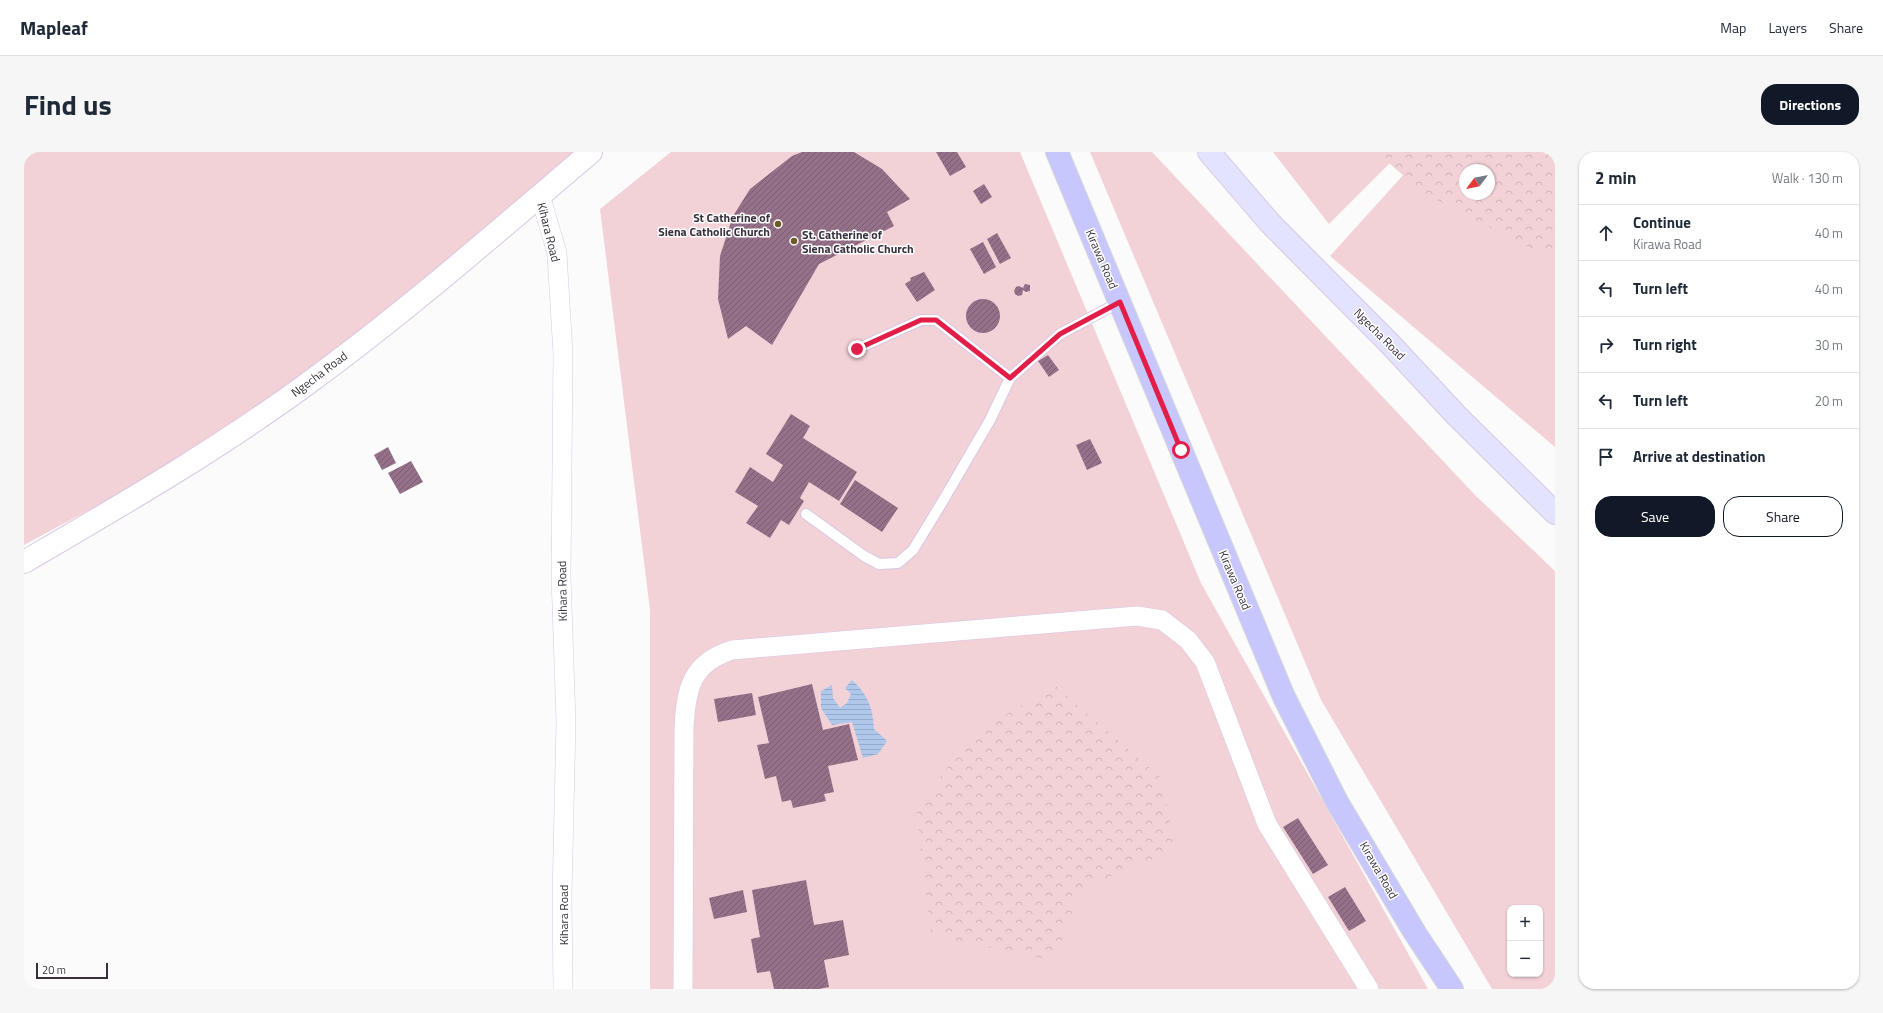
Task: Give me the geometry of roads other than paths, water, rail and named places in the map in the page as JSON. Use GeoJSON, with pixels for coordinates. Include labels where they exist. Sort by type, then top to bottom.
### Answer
{"type":"FeatureCollection","features":[{"type":"Feature","properties":{"kind":"main road","name":"Kirawa Road"},"geometry":{"type":"LineString","coordinates":[[1057,152],[1284,697],[1337,802],[1416,933],[1452,989]]}},
{"type":"Feature","properties":{"kind":"main road","name":"Ngecha Road"},"geometry":{"type":"LineString","coordinates":[[1209,152],[1270,222],[1391,345],[1456,415],[1555,513]]}},
{"type":"Feature","properties":{"kind":"street","name":"Ngecha Road"},"geometry":{"type":"LineString","coordinates":[[24,562],[196,459],[248,426],[308,383],[422,295],[591,152]]}},
{"type":"Feature","properties":{"kind":"street","name":"Kihara Road"},"geometry":{"type":"LineString","coordinates":[[540,195],[557,253],[561,294],[563,355],[561,576],[566,722],[562,896],[563,989]]}},
{"type":"Feature","properties":{"kind":"street"},"geometry":{"type":"LineString","coordinates":[[684,989],[685,708],[690,683],[707,661],[732,650],[1137,616],[1162,620],[1188,640],[1205,662],[1267,824],[1369,989]]}},
{"type":"Feature","properties":{"kind":"lane"},"geometry":{"type":"LineString","coordinates":[[806,514],[864,556],[879,564],[898,563],[913,550],[944,499],[990,420],[1010,378],[1060,334],[1120,302]]}},
{"type":"Feature","properties":{"kind":"lane"},"geometry":{"type":"LineString","coordinates":[[857,349],[921,320],[936,320],[1010,378]]}},
{"type":"Feature","properties":{"kind":"water"},"geometry":{"type":"Polygon","coordinates":[[[852,680],[869,702],[874,729],[887,741],[878,754],[863,758],[852,722],[832,725],[821,708],[821,691],[832,685],[833,698],[840,708],[847,703],[851,694],[845,688],[852,680]]]}},
{"type":"Feature","properties":{"kind":"place","name":"St Catherine of Siena Catholic Church"},"geometry":{"type":"Point","coordinates":[778,224]}},
{"type":"Feature","properties":{"kind":"place","name":"St. Catherine of Siena Catholic Church"},"geometry":{"type":"Point","coordinates":[794,241]}}]}
